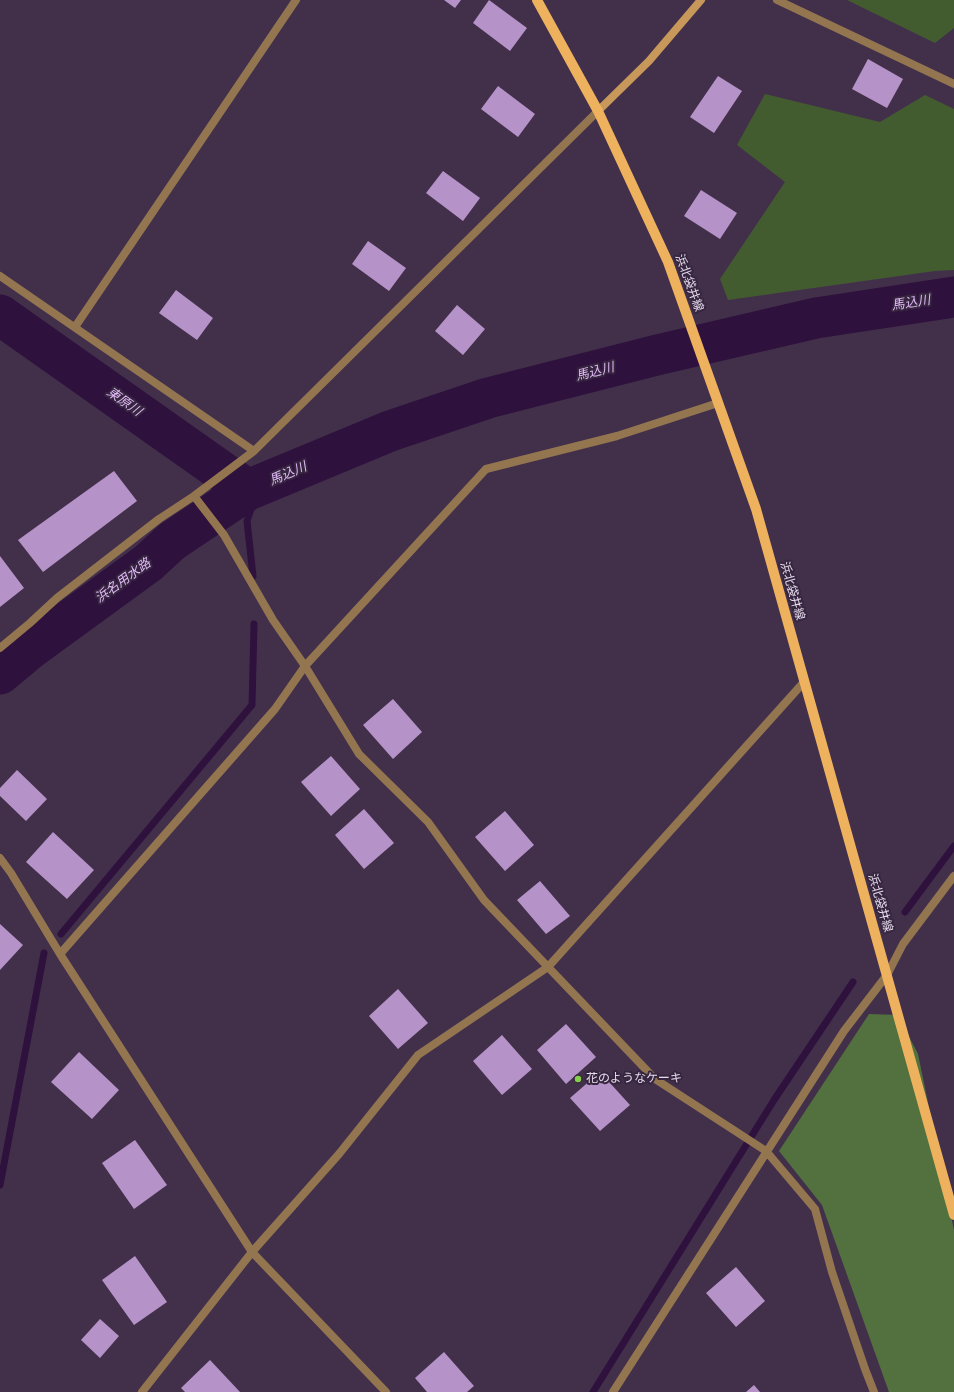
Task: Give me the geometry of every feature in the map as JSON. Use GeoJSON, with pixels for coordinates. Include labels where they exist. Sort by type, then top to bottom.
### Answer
{"type":"FeatureCollection","features":[{"type":"Feature","properties":{"kind":"main road","name":"浜北袋井線"},"geometry":{"type":"LineString","coordinates":[[537,0],[598,111],[668,262],[756,509],[954,1215]]}},
{"type":"Feature","properties":{"kind":"street"},"geometry":{"type":"LineString","coordinates":[[75,327],[296,0]]}},
{"type":"Feature","properties":{"kind":"street"},"geometry":{"type":"LineString","coordinates":[[0,648],[57,598],[159,519],[194,496],[254,451],[649,61],[701,0]]}},
{"type":"Feature","properties":{"kind":"street"},"geometry":{"type":"LineString","coordinates":[[776,0],[954,84]]}},
{"type":"Feature","properties":{"kind":"street"},"geometry":{"type":"LineString","coordinates":[[0,276],[254,451]]}},
{"type":"Feature","properties":{"kind":"street"},"geometry":{"type":"LineString","coordinates":[[60,954],[275,709],[305,666],[486,469],[618,436],[717,400]]}},
{"type":"Feature","properties":{"kind":"street"},"geometry":{"type":"LineString","coordinates":[[194,496],[224,535],[273,620],[305,666],[359,754],[428,822],[484,900],[655,1079],[766,1151],[815,1209],[832,1272],[874,1392]]}},
{"type":"Feature","properties":{"kind":"street"},"geometry":{"type":"LineString","coordinates":[[142,1392],[252,1252],[339,1154],[418,1056],[548,967],[804,682]]}},
{"type":"Feature","properties":{"kind":"street"},"geometry":{"type":"LineString","coordinates":[[0,858],[252,1252],[386,1392]]}},
{"type":"Feature","properties":{"kind":"street"},"geometry":{"type":"LineString","coordinates":[[613,1392],[844,1031],[887,975],[903,944],[954,876]]}},
{"type":"Feature","properties":{"kind":"green space"},"geometry":{"type":"Polygon","coordinates":[[[847,0],[954,0],[954,28],[935,43],[847,0]]]}},
{"type":"Feature","properties":{"kind":"green space"},"geometry":{"type":"Polygon","coordinates":[[[765,94],[880,122],[925,95],[954,109],[954,270],[935,271],[728,300],[720,279],[785,182],[737,145],[765,94]]]}},
{"type":"Feature","properties":{"kind":"green space"},"geometry":{"type":"Polygon","coordinates":[[[869,1014],[898,1015],[918,1054],[954,1230],[954,1392],[889,1392],[822,1205],[779,1151],[869,1014]]]}},
{"type":"Feature","properties":{"kind":"building"},"geometry":{"type":"Polygon","coordinates":[[[444,0],[461,0],[455,8],[444,0]]]}},
{"type":"Feature","properties":{"kind":"building"},"geometry":{"type":"Polygon","coordinates":[[[489,0],[527,28],[510,51],[473,23],[489,0]]]}},
{"type":"Feature","properties":{"kind":"building"},"geometry":{"type":"Polygon","coordinates":[[[868,59],[903,79],[887,108],[852,89],[868,59]]]}},
{"type":"Feature","properties":{"kind":"building"},"geometry":{"type":"Polygon","coordinates":[[[718,76],[742,91],[714,133],[690,117],[718,76]]]}},
{"type":"Feature","properties":{"kind":"building"},"geometry":{"type":"Polygon","coordinates":[[[498,86],[535,114],[518,137],[481,109],[498,86]]]}},
{"type":"Feature","properties":{"kind":"building"},"geometry":{"type":"Polygon","coordinates":[[[443,171],[480,198],[463,221],[426,193],[443,171]]]}},
{"type":"Feature","properties":{"kind":"building"},"geometry":{"type":"Polygon","coordinates":[[[701,190],[737,213],[720,239],[684,216],[701,190]]]}},
{"type":"Feature","properties":{"kind":"building"},"geometry":{"type":"Polygon","coordinates":[[[368,241],[406,268],[389,291],[352,264],[368,241]]]}},
{"type":"Feature","properties":{"kind":"building"},"geometry":{"type":"Polygon","coordinates":[[[176,290],[213,318],[197,340],[159,313],[176,290]]]}},
{"type":"Feature","properties":{"kind":"building"},"geometry":{"type":"Polygon","coordinates":[[[457,305],[485,329],[463,355],[435,331],[457,305]]]}},
{"type":"Feature","properties":{"kind":"building"},"geometry":{"type":"Polygon","coordinates":[[[114,471],[137,501],[43,572],[18,540],[114,471]]]}},
{"type":"Feature","properties":{"kind":"building"},"geometry":{"type":"Polygon","coordinates":[[[0,556],[24,588],[0,607],[0,556]]]}},
{"type":"Feature","properties":{"kind":"building"},"geometry":{"type":"Polygon","coordinates":[[[393,699],[422,732],[393,759],[363,725],[393,699]]]}},
{"type":"Feature","properties":{"kind":"building"},"geometry":{"type":"Polygon","coordinates":[[[331,756],[360,789],[331,816],[301,782],[331,756]]]}},
{"type":"Feature","properties":{"kind":"building"},"geometry":{"type":"Polygon","coordinates":[[[17,770],[47,799],[26,821],[0,796],[0,788],[17,770]]]}},
{"type":"Feature","properties":{"kind":"building"},"geometry":{"type":"Polygon","coordinates":[[[364,809],[394,843],[364,869],[335,835],[364,809]]]}},
{"type":"Feature","properties":{"kind":"building"},"geometry":{"type":"Polygon","coordinates":[[[505,811],[534,845],[505,871],[475,837],[505,811]]]}},
{"type":"Feature","properties":{"kind":"building"},"geometry":{"type":"Polygon","coordinates":[[[53,832],[94,870],[67,899],[26,862],[53,832]]]}},
{"type":"Feature","properties":{"kind":"building"},"geometry":{"type":"Polygon","coordinates":[[[540,881],[570,916],[546,934],[517,900],[540,881]]]}},
{"type":"Feature","properties":{"kind":"building"},"geometry":{"type":"Polygon","coordinates":[[[0,924],[23,945],[0,970],[0,924]]]}},
{"type":"Feature","properties":{"kind":"building"},"geometry":{"type":"Polygon","coordinates":[[[398,989],[428,1023],[398,1049],[369,1016],[398,989]]]}},
{"type":"Feature","properties":{"kind":"building"},"geometry":{"type":"Polygon","coordinates":[[[566,1024],[596,1057],[566,1084],[537,1050],[566,1024]]]}},
{"type":"Feature","properties":{"kind":"building"},"geometry":{"type":"Polygon","coordinates":[[[502,1035],[532,1069],[502,1095],[473,1061],[502,1035]]]}},
{"type":"Feature","properties":{"kind":"building"},"geometry":{"type":"Polygon","coordinates":[[[79,1052],[119,1090],[92,1119],[51,1082],[79,1052]]]}},
{"type":"Feature","properties":{"kind":"building"},"geometry":{"type":"Polygon","coordinates":[[[600,1072],[630,1105],[600,1131],[570,1098],[600,1072]]]}},
{"type":"Feature","properties":{"kind":"building"},"geometry":{"type":"Polygon","coordinates":[[[135,1140],[167,1185],[134,1209],[102,1163],[135,1140]]]}},
{"type":"Feature","properties":{"kind":"building"},"geometry":{"type":"Polygon","coordinates":[[[135,1256],[167,1302],[134,1325],[102,1280],[135,1256]]]}},
{"type":"Feature","properties":{"kind":"building"},"geometry":{"type":"Polygon","coordinates":[[[736,1267],[765,1301],[736,1327],[706,1293],[736,1267]]]}},
{"type":"Feature","properties":{"kind":"building"},"geometry":{"type":"Polygon","coordinates":[[[100,1319],[119,1336],[100,1358],[81,1340],[100,1319]]]}},
{"type":"Feature","properties":{"kind":"building"},"geometry":{"type":"Polygon","coordinates":[[[444,1352],[474,1386],[467,1392],[427,1392],[415,1378],[444,1352]]]}},
{"type":"Feature","properties":{"kind":"building"},"geometry":{"type":"Polygon","coordinates":[[[210,1360],[240,1392],[185,1392],[181,1388],[210,1360]]]}},
{"type":"Feature","properties":{"kind":"building"},"geometry":{"type":"Polygon","coordinates":[[[754,1385],[760,1392],[746,1392],[754,1385]]]}},
{"type":"Feature","properties":{"kind":"waterway","name":"馬込川"},"geometry":{"type":"LineString","coordinates":[[0,674],[30,649],[148,563],[172,541],[248,490],[390,431],[488,398],[657,355],[816,318],[954,297]]}},
{"type":"Feature","properties":{"kind":"waterway","name":"東原川"},"geometry":{"type":"LineString","coordinates":[[0,315],[248,490]]}},
{"type":"Feature","properties":{"kind":"waterway"},"geometry":{"type":"LineString","coordinates":[[248,490],[254,500],[247,521],[253,576]]}},
{"type":"Feature","properties":{"kind":"waterway"},"geometry":{"type":"LineString","coordinates":[[61,934],[252,705],[254,624]]}},
{"type":"Feature","properties":{"kind":"waterway"},"geometry":{"type":"LineString","coordinates":[[905,912],[954,846]]}},
{"type":"Feature","properties":{"kind":"waterway"},"geometry":{"type":"LineString","coordinates":[[0,1185],[44,953]]}},
{"type":"Feature","properties":{"kind":"waterway"},"geometry":{"type":"LineString","coordinates":[[593,1392],[774,1100],[853,982]]}},
{"type":"Feature","properties":{"kind":"place","name":"花のようなケーキ"},"geometry":{"type":"Point","coordinates":[578,1079]}},
{"type":"Feature","properties":{"kind":"water label","name":"浜名用水路"},"geometry":{"type":"Point","coordinates":[123,581]}}]}
